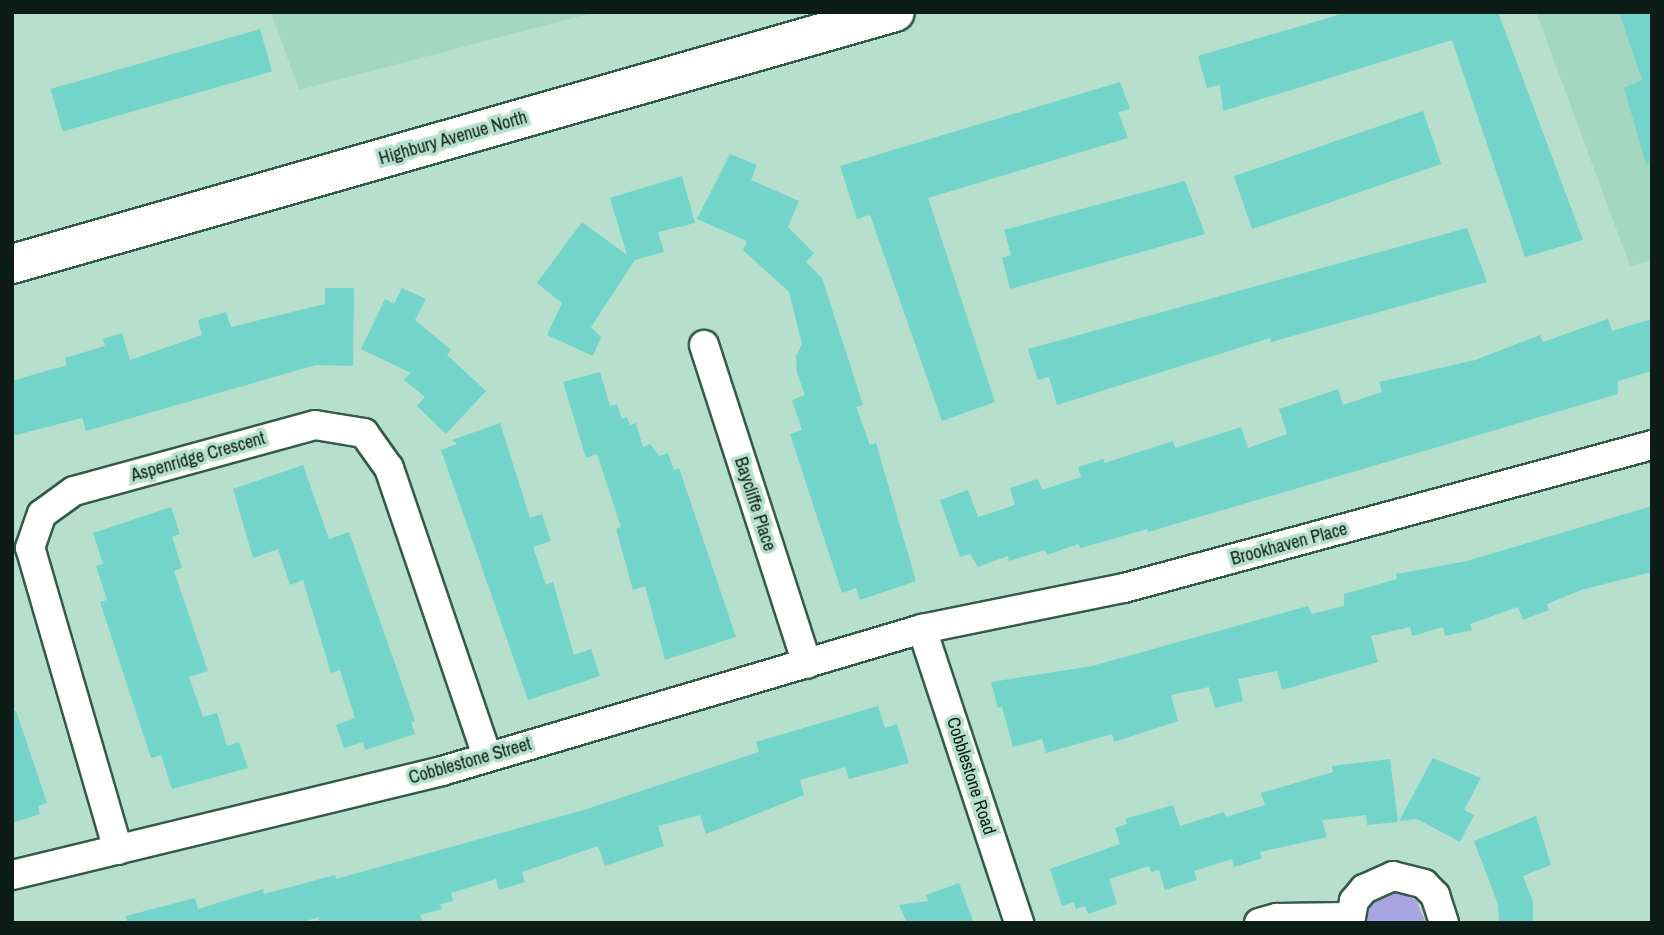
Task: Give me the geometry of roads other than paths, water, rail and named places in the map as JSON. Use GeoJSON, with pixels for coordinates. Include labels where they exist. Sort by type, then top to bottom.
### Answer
{"type":"FeatureCollection","features":[{"type":"Feature","properties":{"kind":"main road","name":"Highbury Avenue North"},"geometry":{"type":"LineString","coordinates":[[12,264],[895,12]]}},
{"type":"Feature","properties":{"kind":"street","name":"Baycliffe Place"},"geometry":{"type":"LineString","coordinates":[[704,345],[807,664]]}},
{"type":"Feature","properties":{"kind":"street","name":"Aspenridge Crescent"},"geometry":{"type":"LineString","coordinates":[[118,850],[30,548],[42,514],[74,491],[315,425],[364,433],[389,468],[487,755]]}},
{"type":"Feature","properties":{"kind":"street","name":"Brookhaven Place"},"geometry":{"type":"LineString","coordinates":[[922,629],[1124,588],[1652,445]]}},
{"type":"Feature","properties":{"kind":"street","name":"Cobblestone Street"},"geometry":{"type":"LineString","coordinates":[[12,875],[442,771],[487,755],[922,629]]}},
{"type":"Feature","properties":{"kind":"street","name":"Cobblestone Road"},"geometry":{"type":"LineString","coordinates":[[922,629],[1019,923]]}},
{"type":"Feature","properties":{"kind":"street"},"geometry":{"type":"LineString","coordinates":[[1259,923],[1277,918],[1350,920],[1364,888],[1393,876],[1424,884],[1439,903],[1444,923]]}}]}
